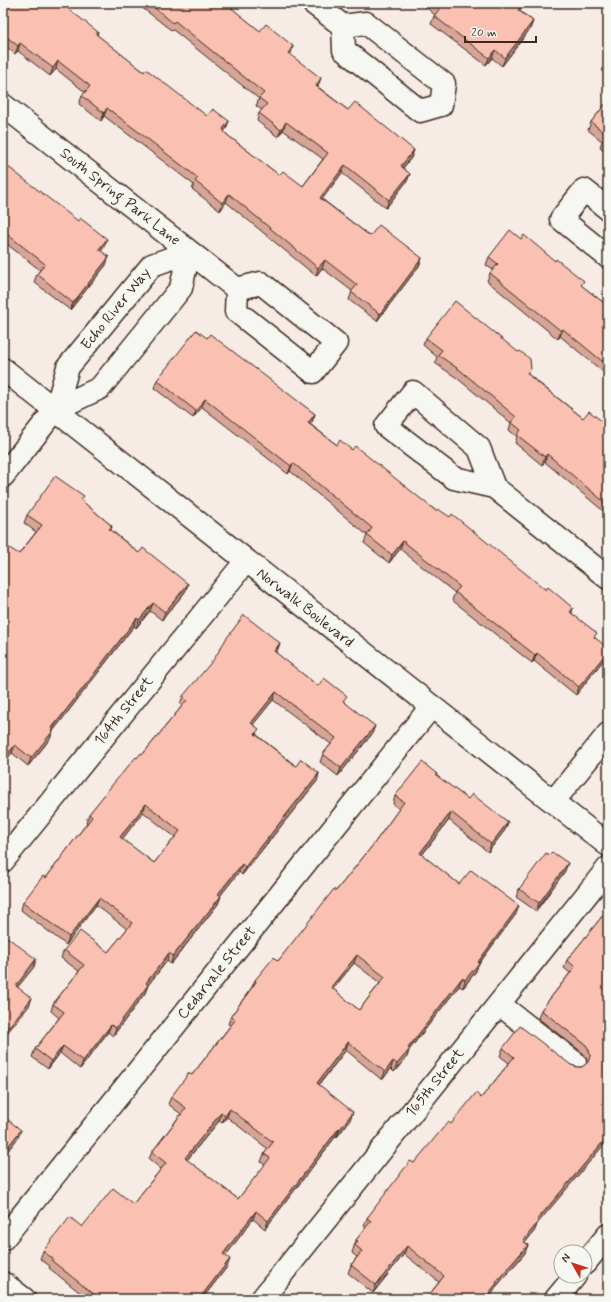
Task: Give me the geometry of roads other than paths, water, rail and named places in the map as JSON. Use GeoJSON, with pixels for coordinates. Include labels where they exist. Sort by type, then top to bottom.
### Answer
{"type":"FeatureCollection","features":[{"type":"Feature","properties":{"kind":"street"},"geometry":{"type":"LineString","coordinates":[[313,3],[343,26],[366,23],[444,84],[441,105],[420,112],[344,50],[343,26]]}},
{"type":"Feature","properties":{"kind":"street","name":"South Spring Park Lane"},"geometry":{"type":"LineString","coordinates":[[3,105],[237,289]]}},
{"type":"Feature","properties":{"kind":"street"},"geometry":{"type":"LineString","coordinates":[[608,209],[584,190],[561,219],[608,257]]}},
{"type":"Feature","properties":{"kind":"street"},"geometry":{"type":"LineString","coordinates":[[3,476],[56,409],[100,388],[181,288],[189,252]]}},
{"type":"Feature","properties":{"kind":"street","name":"Echo River Way"},"geometry":{"type":"LineString","coordinates":[[56,409],[68,367],[152,265],[189,252]]}},
{"type":"Feature","properties":{"kind":"street"},"geometry":{"type":"LineString","coordinates":[[261,283],[336,343],[313,372],[236,311],[237,289],[261,283]]}},
{"type":"Feature","properties":{"kind":"street","name":"Norwalk Boulevard"},"geometry":{"type":"LineString","coordinates":[[3,369],[56,409],[246,561],[608,845]]}},
{"type":"Feature","properties":{"kind":"street"},"geometry":{"type":"LineString","coordinates":[[494,487],[479,448],[413,392],[386,426],[454,478],[494,487],[608,578]]}},
{"type":"Feature","properties":{"kind":"street","name":"164th Street"},"geometry":{"type":"LineString","coordinates":[[3,861],[246,561]]}},
{"type":"Feature","properties":{"kind":"street","name":"Cedarvale Street"},"geometry":{"type":"LineString","coordinates":[[3,1239],[431,707]]}},
{"type":"Feature","properties":{"kind":"street"},"geometry":{"type":"LineString","coordinates":[[553,802],[608,734]]}},
{"type":"Feature","properties":{"kind":"street","name":"165th Street"},"geometry":{"type":"LineString","coordinates":[[262,1299],[608,868]]}},
{"type":"Feature","properties":{"kind":"street"},"geometry":{"type":"LineString","coordinates":[[499,1004],[575,1063]]}},
{"type":"Feature","properties":{"kind":"street"},"geometry":{"type":"LineString","coordinates":[[593,1253],[608,1234]]}},
{"type":"Feature","properties":{"kind":"street"},"geometry":{"type":"LineString","coordinates":[[3,1282],[24,1299]]}},
{"type":"Feature","properties":{"kind":"street"},"geometry":{"type":"LineString","coordinates":[[556,1299],[568,1284]]}}]}
